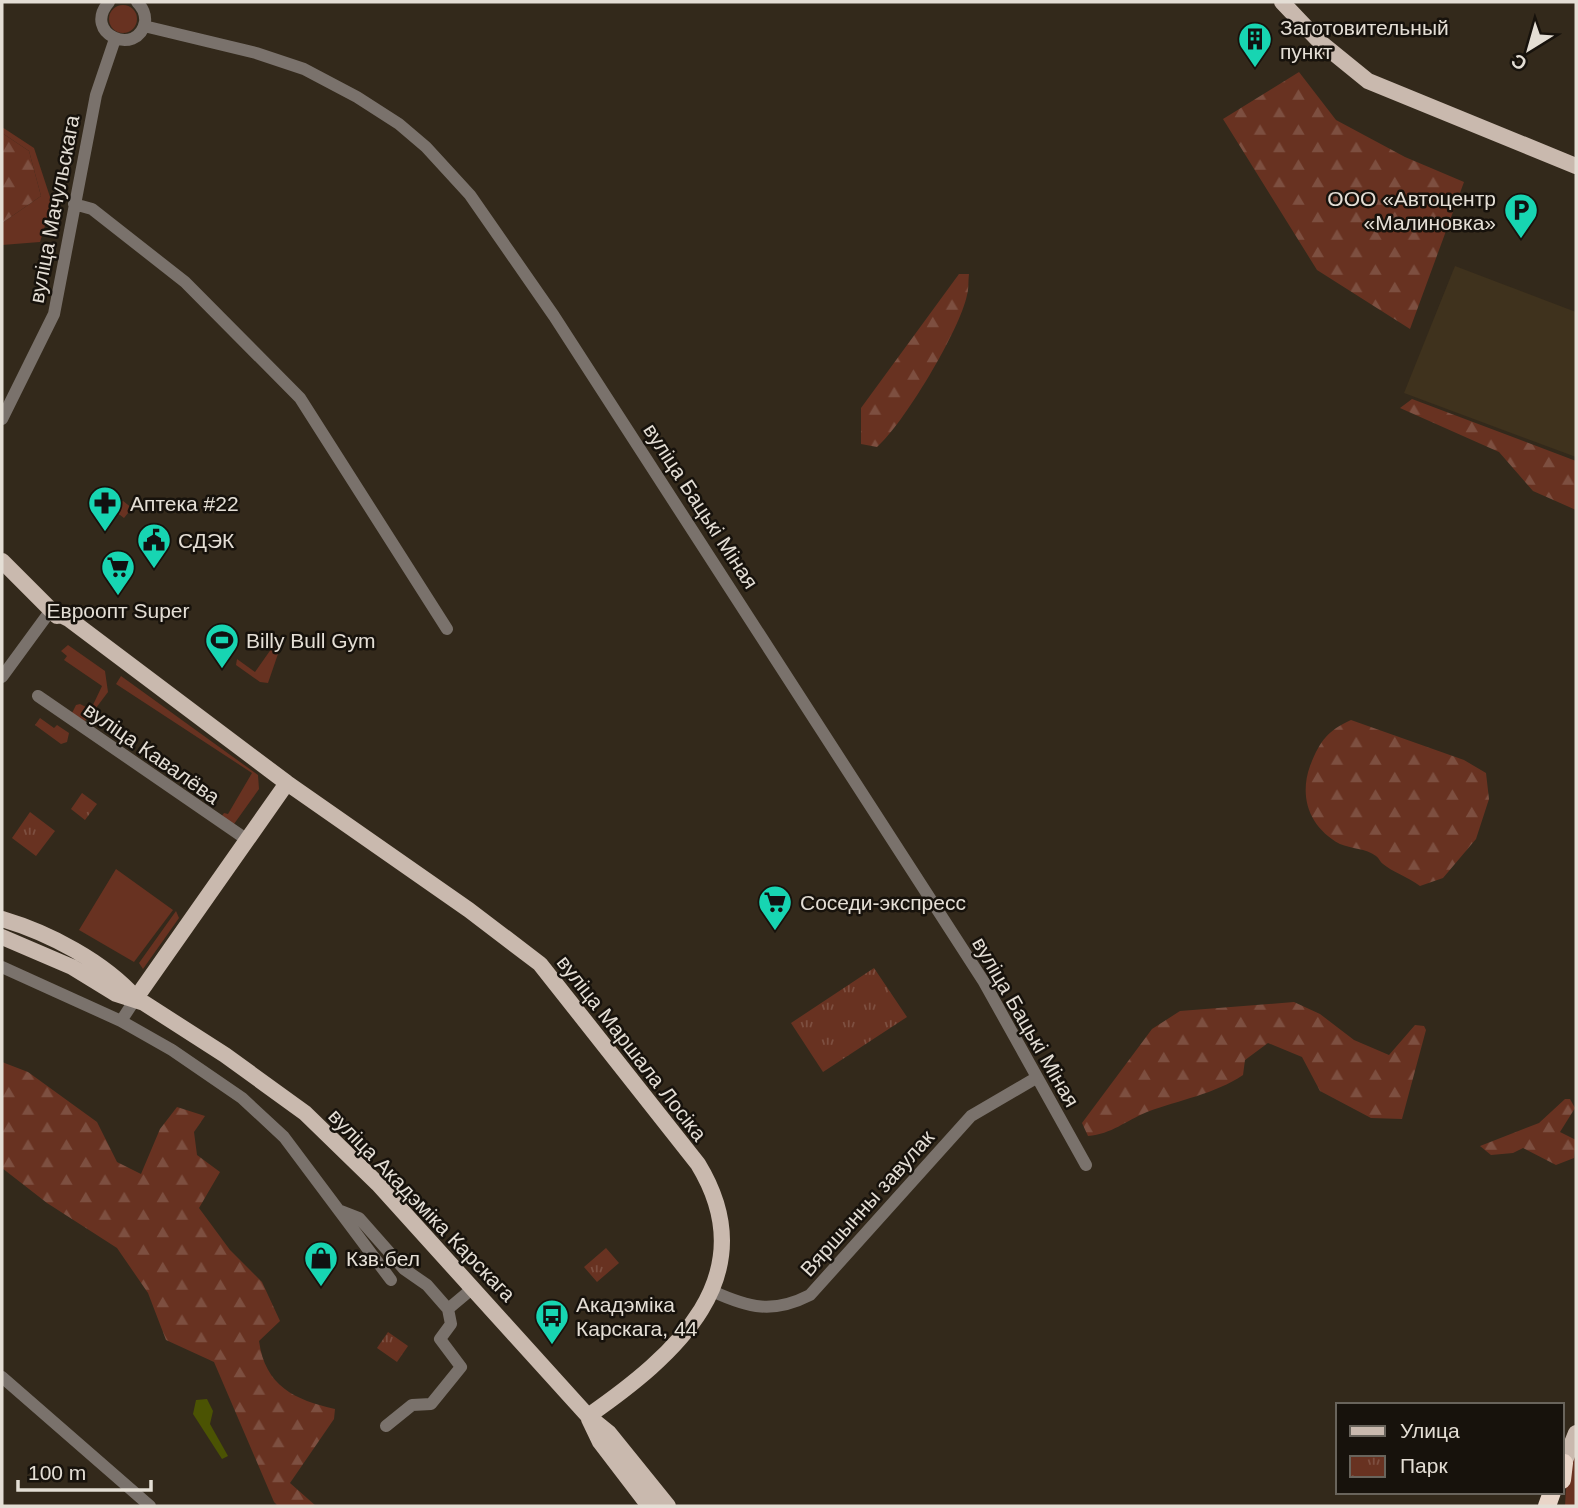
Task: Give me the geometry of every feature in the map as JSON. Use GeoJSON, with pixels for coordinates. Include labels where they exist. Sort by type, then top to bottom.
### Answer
{"type":"FeatureCollection","features":[{"type":"Feature","properties":{"kind":"main road"},"geometry":{"type":"LineString","coordinates":[[1282,2],[1320,42],[1368,81],[1576,166]]}},
{"type":"Feature","properties":{"kind":"main road","name":"вуліца Маршала Лосіка"},"geometry":{"type":"LineString","coordinates":[[2,561],[51,610],[118,663],[163,696],[178,703],[540,964],[664,1119],[706,1177],[717,1208],[722,1241],[719,1270],[712,1291],[698,1318],[679,1341],[587,1416]]}},
{"type":"Feature","properties":{"kind":"main road"},"geometry":{"type":"LineString","coordinates":[[136,998],[288,783]]}},
{"type":"Feature","properties":{"kind":"main road","name":"вуліца Акадэміка Карскага"},"geometry":{"type":"LineString","coordinates":[[2,919],[35,931],[112,976],[136,998],[225,1055],[305,1113],[379,1184],[587,1416]]}},
{"type":"Feature","properties":{"kind":"main road","name":"вуліца Акадэміка Карскага"},"geometry":{"type":"LineString","coordinates":[[2,937],[72,967],[116,994],[136,998]]}},
{"type":"Feature","properties":{"kind":"main road"},"geometry":{"type":"LineString","coordinates":[[587,1416],[600,1442],[649,1506]]}},
{"type":"Feature","properties":{"kind":"main road"},"geometry":{"type":"LineString","coordinates":[[587,1416],[610,1433],[667,1506]]}},
{"type":"Feature","properties":{"kind":"main road"},"geometry":{"type":"LineString","coordinates":[[1564,1468],[1576,1433]]}},
{"type":"Feature","properties":{"kind":"street"},"geometry":{"type":"LineString","coordinates":[[109,2],[101,17],[102,26],[115,39],[129,40],[144,26],[145,16],[137,2]]}},
{"type":"Feature","properties":{"kind":"street","name":"вуліца Бацькі Міная"},"geometry":{"type":"LineString","coordinates":[[144,26],[256,53],[315,74],[399,124],[426,147],[470,195],[554,316],[984,982],[1086,1165]]}},
{"type":"Feature","properties":{"kind":"street","name":"вуліца Мачульскага"},"geometry":{"type":"LineString","coordinates":[[2,419],[54,314],[96,95],[115,39]]}},
{"type":"Feature","properties":{"kind":"street"},"geometry":{"type":"LineString","coordinates":[[74,204],[92,209],[185,282],[300,398],[447,629]]}},
{"type":"Feature","properties":{"kind":"street"},"geometry":{"type":"LineString","coordinates":[[2,677],[51,610]]}},
{"type":"Feature","properties":{"kind":"street","name":"вуліца Кавалёва"},"geometry":{"type":"LineString","coordinates":[[38,696],[246,839]]}},
{"type":"Feature","properties":{"kind":"street"},"geometry":{"type":"LineString","coordinates":[[2,967],[121,1021],[182,1056],[242,1098],[284,1137],[391,1280]]}},
{"type":"Feature","properties":{"kind":"street"},"geometry":{"type":"LineString","coordinates":[[121,1021],[136,998]]}},
{"type":"Feature","properties":{"kind":"street","name":"Вяршынны завулак"},"geometry":{"type":"LineString","coordinates":[[712,1291],[765,1308],[788,1307],[810,1295],[971,1116],[1036,1078]]}},
{"type":"Feature","properties":{"kind":"street"},"geometry":{"type":"LineString","coordinates":[[341,1211],[359,1218],[404,1269],[427,1285],[448,1309],[450,1324],[440,1339],[461,1367],[431,1404],[412,1405],[386,1426]]}},
{"type":"Feature","properties":{"kind":"street"},"geometry":{"type":"LineString","coordinates":[[448,1309],[473,1288]]}},
{"type":"Feature","properties":{"kind":"street"},"geometry":{"type":"LineString","coordinates":[[2,1377],[150,1506]]}},
{"type":"Feature","properties":{"kind":"shaded area"},"geometry":{"type":"Polygon","coordinates":[[[1455,266],[1576,312],[1576,457],[1404,393],[1455,266]]]}},
{"type":"Feature","properties":{"kind":"shaded area"},"geometry":{"type":"Polygon","coordinates":[[[207,1399],[213,1411],[210,1424],[228,1456],[222,1459],[193,1414],[196,1400],[207,1399]]]}},
{"type":"Feature","properties":{"kind":"green space"},"geometry":{"type":"Polygon","coordinates":[[[123,5],[133,9],[137,19],[133,29],[123,33],[113,29],[109,19],[113,9],[123,5]]]}},
{"type":"Feature","properties":{"kind":"green space"},"geometry":{"type":"Polygon","coordinates":[[[1299,72],[1336,120],[1405,157],[1464,182],[1410,329],[1317,270],[1223,119],[1299,72]]]}},
{"type":"Feature","properties":{"kind":"green space"},"geometry":{"type":"Polygon","coordinates":[[[2,127],[34,148],[52,203],[40,242],[2,245],[2,223],[41,196],[29,151],[2,133],[2,127]]]}},
{"type":"Feature","properties":{"kind":"green space"},"geometry":{"type":"Polygon","coordinates":[[[2,133],[29,151],[41,196],[2,223],[2,133]]]}},
{"type":"Feature","properties":{"kind":"green space"},"geometry":{"type":"Polygon","coordinates":[[[959,274],[969,274],[967,295],[954,330],[929,376],[901,419],[877,447],[861,444],[861,408],[959,274]]]}},
{"type":"Feature","properties":{"kind":"green space"},"geometry":{"type":"Polygon","coordinates":[[[1412,399],[1576,461],[1576,510],[1533,491],[1499,452],[1400,408],[1412,399]]]}},
{"type":"Feature","properties":{"kind":"green space"},"geometry":{"type":"Polygon","coordinates":[[[102,497],[113,505],[123,501],[132,508],[124,518],[107,505],[102,511],[97,507],[102,497]]]}},
{"type":"Feature","properties":{"kind":"green space"},"geometry":{"type":"Polygon","coordinates":[[[68,645],[105,671],[108,692],[96,708],[93,705],[102,686],[64,660],[67,656],[61,651],[68,645]]]}},
{"type":"Feature","properties":{"kind":"green space"},"geometry":{"type":"Polygon","coordinates":[[[274,645],[279,651],[268,683],[260,682],[236,665],[237,659],[255,672],[274,645]]]}},
{"type":"Feature","properties":{"kind":"green space"},"geometry":{"type":"Polygon","coordinates":[[[121,676],[258,775],[259,789],[234,824],[221,817],[224,813],[228,814],[252,773],[116,684],[121,676]]]}},
{"type":"Feature","properties":{"kind":"green space"},"geometry":{"type":"Polygon","coordinates":[[[80,704],[94,711],[84,722],[72,713],[76,705],[80,704]]]}},
{"type":"Feature","properties":{"kind":"green space"},"geometry":{"type":"Polygon","coordinates":[[[40,718],[54,728],[57,725],[69,733],[67,742],[61,744],[35,725],[40,718]]]}},
{"type":"Feature","properties":{"kind":"green space"},"geometry":{"type":"Polygon","coordinates":[[[1351,720],[1464,760],[1486,773],[1489,799],[1476,839],[1443,878],[1420,886],[1386,867],[1372,853],[1340,844],[1329,837],[1314,820],[1306,800],[1310,766],[1325,738],[1351,720]]]}},
{"type":"Feature","properties":{"kind":"green space"},"geometry":{"type":"Polygon","coordinates":[[[82,793],[97,804],[85,820],[71,809],[82,793]]]}},
{"type":"Feature","properties":{"kind":"green space"},"geometry":{"type":"Polygon","coordinates":[[[30,812],[55,831],[36,856],[12,838],[30,812]]]}},
{"type":"Feature","properties":{"kind":"green space"},"geometry":{"type":"Polygon","coordinates":[[[116,869],[173,910],[134,962],[79,930],[116,869]]]}},
{"type":"Feature","properties":{"kind":"green space"},"geometry":{"type":"Polygon","coordinates":[[[176,911],[179,918],[143,969],[139,963],[176,911]]]}},
{"type":"Feature","properties":{"kind":"green space"},"geometry":{"type":"Polygon","coordinates":[[[874,968],[907,1017],[823,1072],[791,1023],[874,968]]]}},
{"type":"Feature","properties":{"kind":"green space"},"geometry":{"type":"Polygon","coordinates":[[[1294,1002],[1320,1014],[1354,1040],[1389,1055],[1415,1025],[1424,1026],[1426,1030],[1402,1119],[1371,1118],[1320,1091],[1302,1057],[1268,1043],[1245,1060],[1243,1075],[1232,1082],[1147,1112],[1104,1133],[1088,1136],[1082,1123],[1152,1029],[1180,1011],[1294,1002]]]}},
{"type":"Feature","properties":{"kind":"green space"},"geometry":{"type":"Polygon","coordinates":[[[2,1062],[28,1072],[97,1122],[117,1162],[141,1174],[160,1129],[177,1107],[205,1116],[194,1132],[197,1155],[220,1172],[199,1208],[230,1250],[262,1282],[280,1321],[259,1341],[262,1356],[275,1380],[284,1388],[307,1401],[335,1409],[334,1419],[290,1483],[316,1506],[278,1506],[274,1502],[214,1362],[166,1340],[148,1293],[117,1248],[47,1203],[2,1168],[2,1062]]]}},
{"type":"Feature","properties":{"kind":"green space"},"geometry":{"type":"Polygon","coordinates":[[[1565,1099],[1570,1099],[1575,1108],[1560,1132],[1576,1140],[1574,1158],[1556,1165],[1523,1148],[1513,1153],[1491,1155],[1480,1146],[1539,1123],[1565,1099]]]}},
{"type":"Feature","properties":{"kind":"green space"},"geometry":{"type":"Polygon","coordinates":[[[606,1248],[619,1263],[597,1282],[584,1267],[606,1248]]]}},
{"type":"Feature","properties":{"kind":"green space"},"geometry":{"type":"Polygon","coordinates":[[[388,1332],[408,1346],[397,1362],[377,1348],[388,1332]]]}},
{"type":"Feature","properties":{"kind":"green space"},"geometry":{"type":"Polygon","coordinates":[[[1576,1446],[1576,1506],[1565,1506],[1566,1487],[1576,1446]]]}},
{"type":"Feature","properties":{"kind":"place","name":"Заготовительный пункт"},"geometry":{"type":"Point","coordinates":[1255,69]}},
{"type":"Feature","properties":{"kind":"place","name":"ООО «Автоцентр «Малиновка»"},"geometry":{"type":"Point","coordinates":[1521,240]}},
{"type":"Feature","properties":{"kind":"place","name":"Аптека #22"},"geometry":{"type":"Point","coordinates":[105,533]}},
{"type":"Feature","properties":{"kind":"place","name":"СДЭК"},"geometry":{"type":"Point","coordinates":[154,570]}},
{"type":"Feature","properties":{"kind":"place","name":"Евроопт Super"},"geometry":{"type":"Point","coordinates":[118,597]}},
{"type":"Feature","properties":{"kind":"place","name":"Billy Bull Gym"},"geometry":{"type":"Point","coordinates":[222,670]}},
{"type":"Feature","properties":{"kind":"place","name":"Соседи-экспресс"},"geometry":{"type":"Point","coordinates":[775,932]}},
{"type":"Feature","properties":{"kind":"place","name":"Кзв.бел"},"geometry":{"type":"Point","coordinates":[321,1288]}},
{"type":"Feature","properties":{"kind":"place","name":"Акадэміка Карскага, 44"},"geometry":{"type":"Point","coordinates":[552,1346]}}]}
